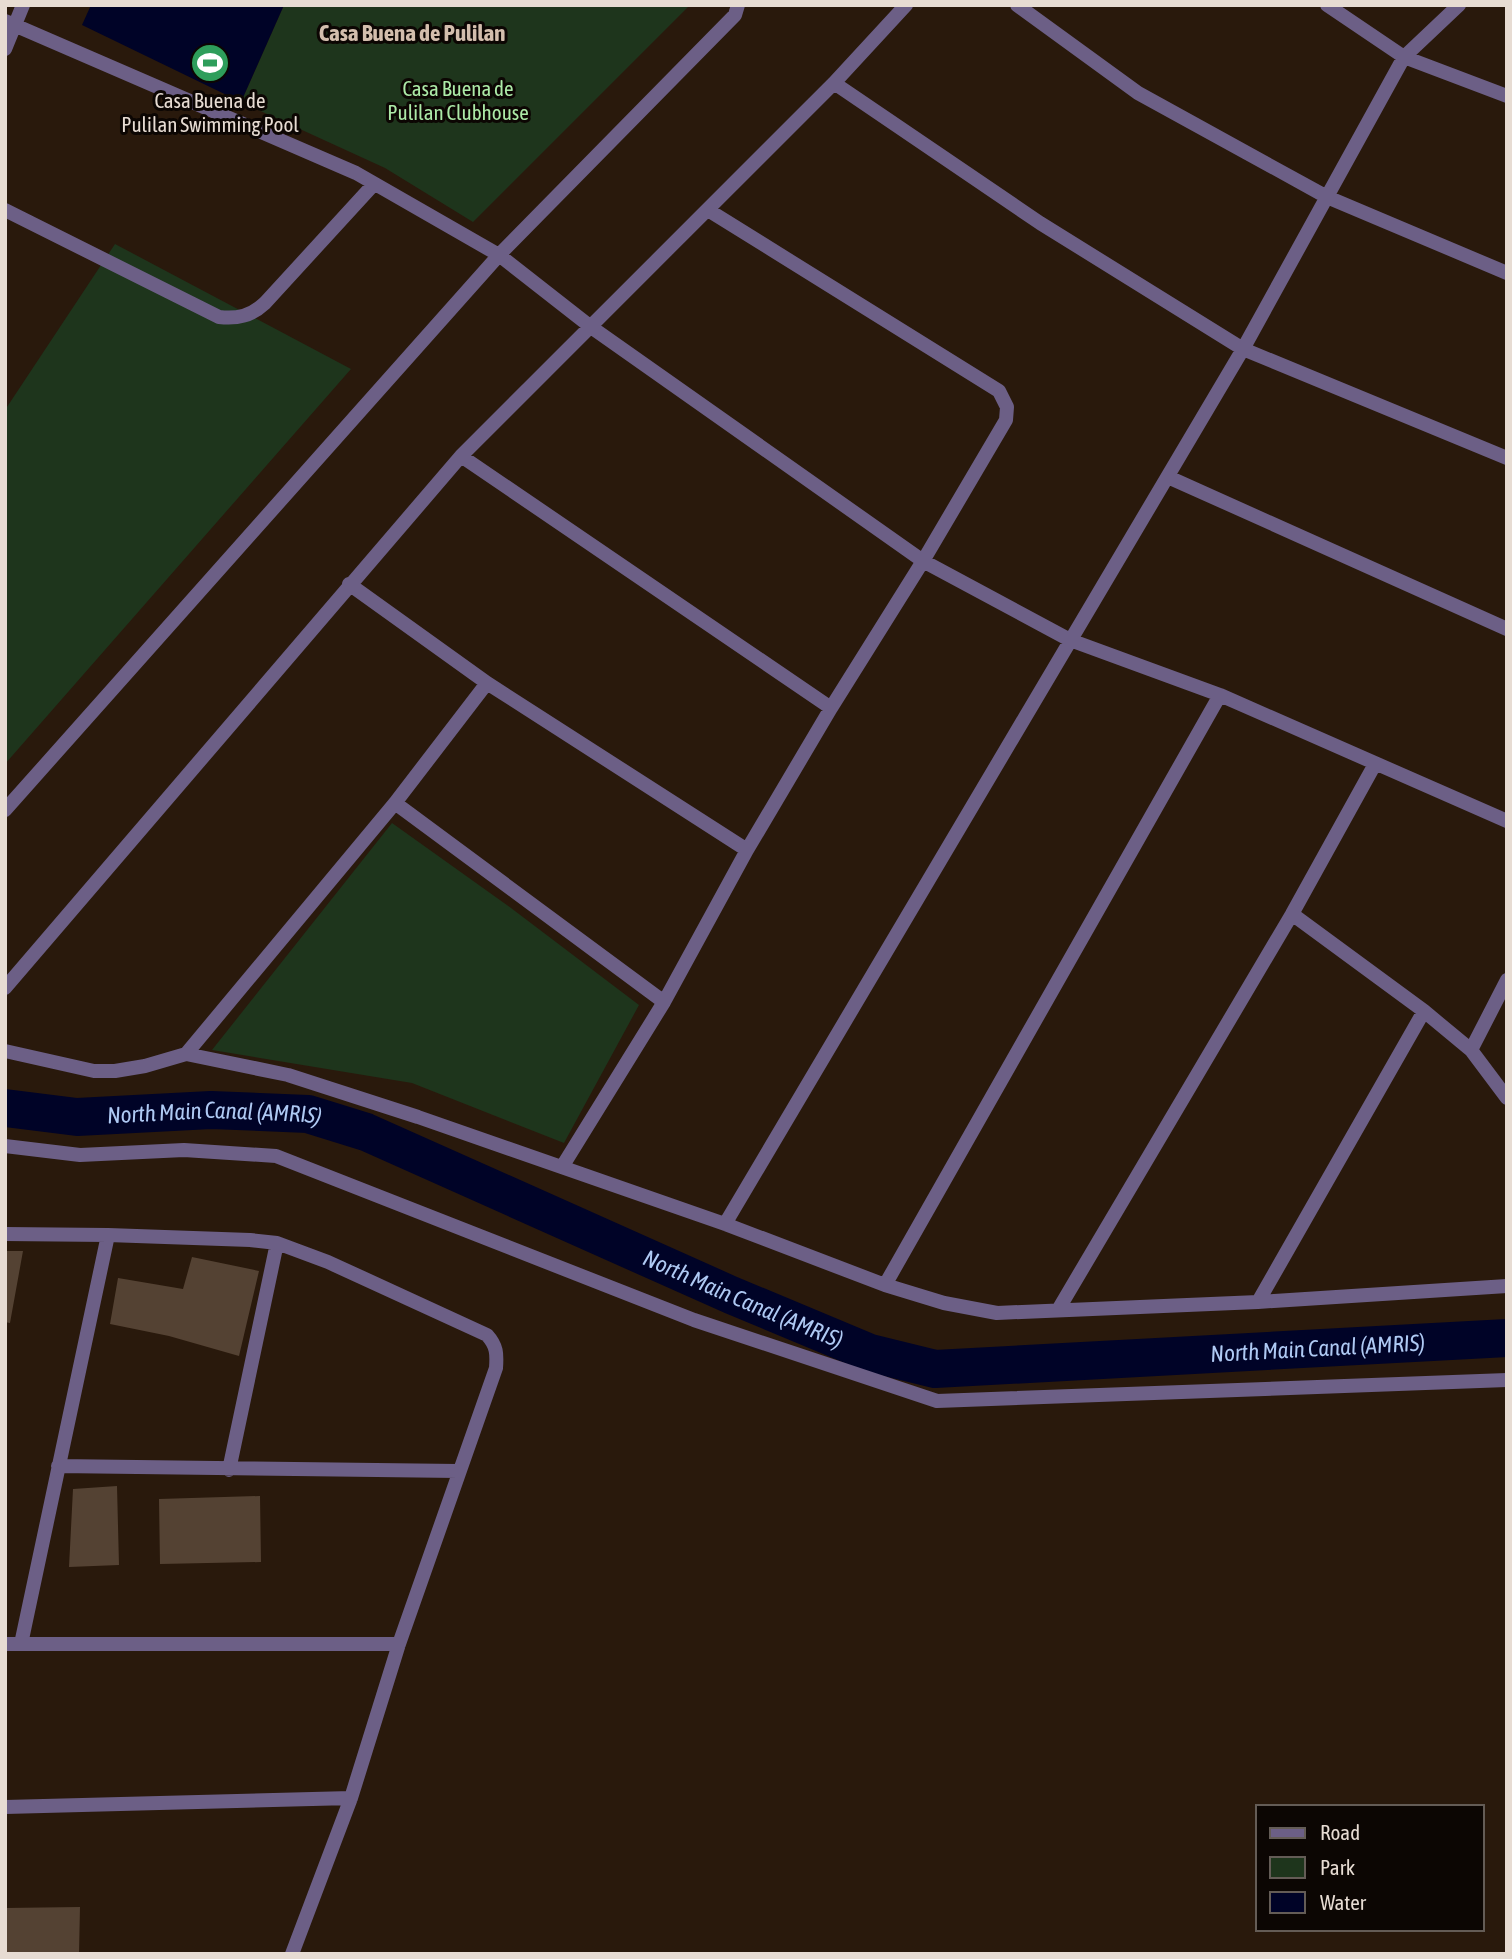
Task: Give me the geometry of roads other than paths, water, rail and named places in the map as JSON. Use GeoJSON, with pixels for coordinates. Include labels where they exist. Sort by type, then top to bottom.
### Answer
{"type":"FeatureCollection","features":[{"type":"Feature","properties":{"kind":"street"},"geometry":{"type":"LineString","coordinates":[[5,49],[10,23],[23,5]]}},
{"type":"Feature","properties":{"kind":"street"},"geometry":{"type":"LineString","coordinates":[[5,810],[499,255],[735,15],[738,5]]}},
{"type":"Feature","properties":{"kind":"street"},"geometry":{"type":"LineString","coordinates":[[5,988],[461,456],[834,83],[906,5]]}},
{"type":"Feature","properties":{"kind":"street"},"geometry":{"type":"LineString","coordinates":[[1017,5],[1138,93],[1326,197],[1507,273]]}},
{"type":"Feature","properties":{"kind":"street"},"geometry":{"type":"LineString","coordinates":[[1327,5],[1404,57],[1507,96]]}},
{"type":"Feature","properties":{"kind":"street"},"geometry":{"type":"LineString","coordinates":[[725,1224],[1243,349],[1404,57],[1459,5]]}},
{"type":"Feature","properties":{"kind":"street"},"geometry":{"type":"LineString","coordinates":[[10,23],[356,173],[499,255],[592,327],[923,561],[1070,640],[1220,695],[1507,821]]}},
{"type":"Feature","properties":{"kind":"street"},"geometry":{"type":"LineString","coordinates":[[834,83],[1040,223],[1243,349],[1507,458]]}},
{"type":"Feature","properties":{"kind":"street"},"geometry":{"type":"LineString","coordinates":[[5,210],[219,317],[245,317],[256,312],[265,303],[374,184]]}},
{"type":"Feature","properties":{"kind":"street"},"geometry":{"type":"LineString","coordinates":[[562,1167],[664,1002],[747,849],[1006,420],[1007,407],[999,391],[708,210]]}},
{"type":"Feature","properties":{"kind":"street"},"geometry":{"type":"LineString","coordinates":[[461,456],[831,708]]}},
{"type":"Feature","properties":{"kind":"street"},"geometry":{"type":"LineString","coordinates":[[1168,477],[1507,629]]}},
{"type":"Feature","properties":{"kind":"street"},"geometry":{"type":"LineString","coordinates":[[349,584],[487,683],[747,849]]}},
{"type":"Feature","properties":{"kind":"street"},"geometry":{"type":"LineString","coordinates":[[186,1054],[395,803],[487,683]]}},
{"type":"Feature","properties":{"kind":"street"},"geometry":{"type":"LineString","coordinates":[[885,1285],[1220,695]]}},
{"type":"Feature","properties":{"kind":"street"},"geometry":{"type":"LineString","coordinates":[[1058,1310],[1292,914],[1375,764]]}},
{"type":"Feature","properties":{"kind":"street"},"geometry":{"type":"LineString","coordinates":[[395,803],[664,1002]]}},
{"type":"Feature","properties":{"kind":"street"},"geometry":{"type":"LineString","coordinates":[[1292,914],[1424,1011],[1471,1051],[1507,1098]]}},
{"type":"Feature","properties":{"kind":"street"},"geometry":{"type":"LineString","coordinates":[[1471,1051],[1507,980]]}},
{"type":"Feature","properties":{"kind":"street"},"geometry":{"type":"LineString","coordinates":[[1258,1302],[1424,1011]]}},
{"type":"Feature","properties":{"kind":"street"},"geometry":{"type":"LineString","coordinates":[[5,1051],[94,1071],[145,1066],[186,1054],[288,1075],[418,1116],[725,1224],[885,1285],[944,1303],[997,1313],[1258,1302],[1507,1286]]}},
{"type":"Feature","properties":{"kind":"street"},"geometry":{"type":"LineString","coordinates":[[5,1146],[80,1155],[184,1150],[276,1156],[694,1320],[937,1401],[1507,1380]]}},
{"type":"Feature","properties":{"kind":"street"},"geometry":{"type":"LineString","coordinates":[[5,1234],[108,1235],[277,1243],[328,1262],[487,1335],[497,1355],[496,1368],[399,1644],[351,1798],[292,1954]]}},
{"type":"Feature","properties":{"kind":"street"},"geometry":{"type":"LineString","coordinates":[[21,1644],[108,1235]]}},
{"type":"Feature","properties":{"kind":"street"},"geometry":{"type":"LineString","coordinates":[[229,1470],[277,1243]]}},
{"type":"Feature","properties":{"kind":"street"},"geometry":{"type":"LineString","coordinates":[[58,1466],[458,1471]]}},
{"type":"Feature","properties":{"kind":"street"},"geometry":{"type":"LineString","coordinates":[[5,1644],[399,1644]]}},
{"type":"Feature","properties":{"kind":"street"},"geometry":{"type":"LineString","coordinates":[[5,1807],[351,1798]]}},
{"type":"Feature","properties":{"kind":"water","name":"Casa Buena de Pulilan Swimming Pool"},"geometry":{"type":"Polygon","coordinates":[[[91,5],[284,5],[241,102],[82,25],[91,5]]]}},
{"type":"Feature","properties":{"kind":"waterway","name":"North Main Canal (AMRIS)"},"geometry":{"type":"LineString","coordinates":[[5,1108],[77,1117],[211,1110],[308,1114],[366,1132],[731,1295],[870,1353],[935,1369],[1507,1338]]}},
{"type":"Feature","properties":{"kind":"place","name":"Casa Buena de Pulilan Swimming Pool"},"geometry":{"type":"Point","coordinates":[210,63]}},
{"type":"Feature","properties":{"kind":"district","name":"Casa Buena de Pulilan"},"geometry":{"type":"Point","coordinates":[412,33]}},
{"type":"Feature","properties":{"kind":"park label","name":"Casa Buena de Pulilan Clubhouse"},"geometry":{"type":"Point","coordinates":[458,100]}}]}
